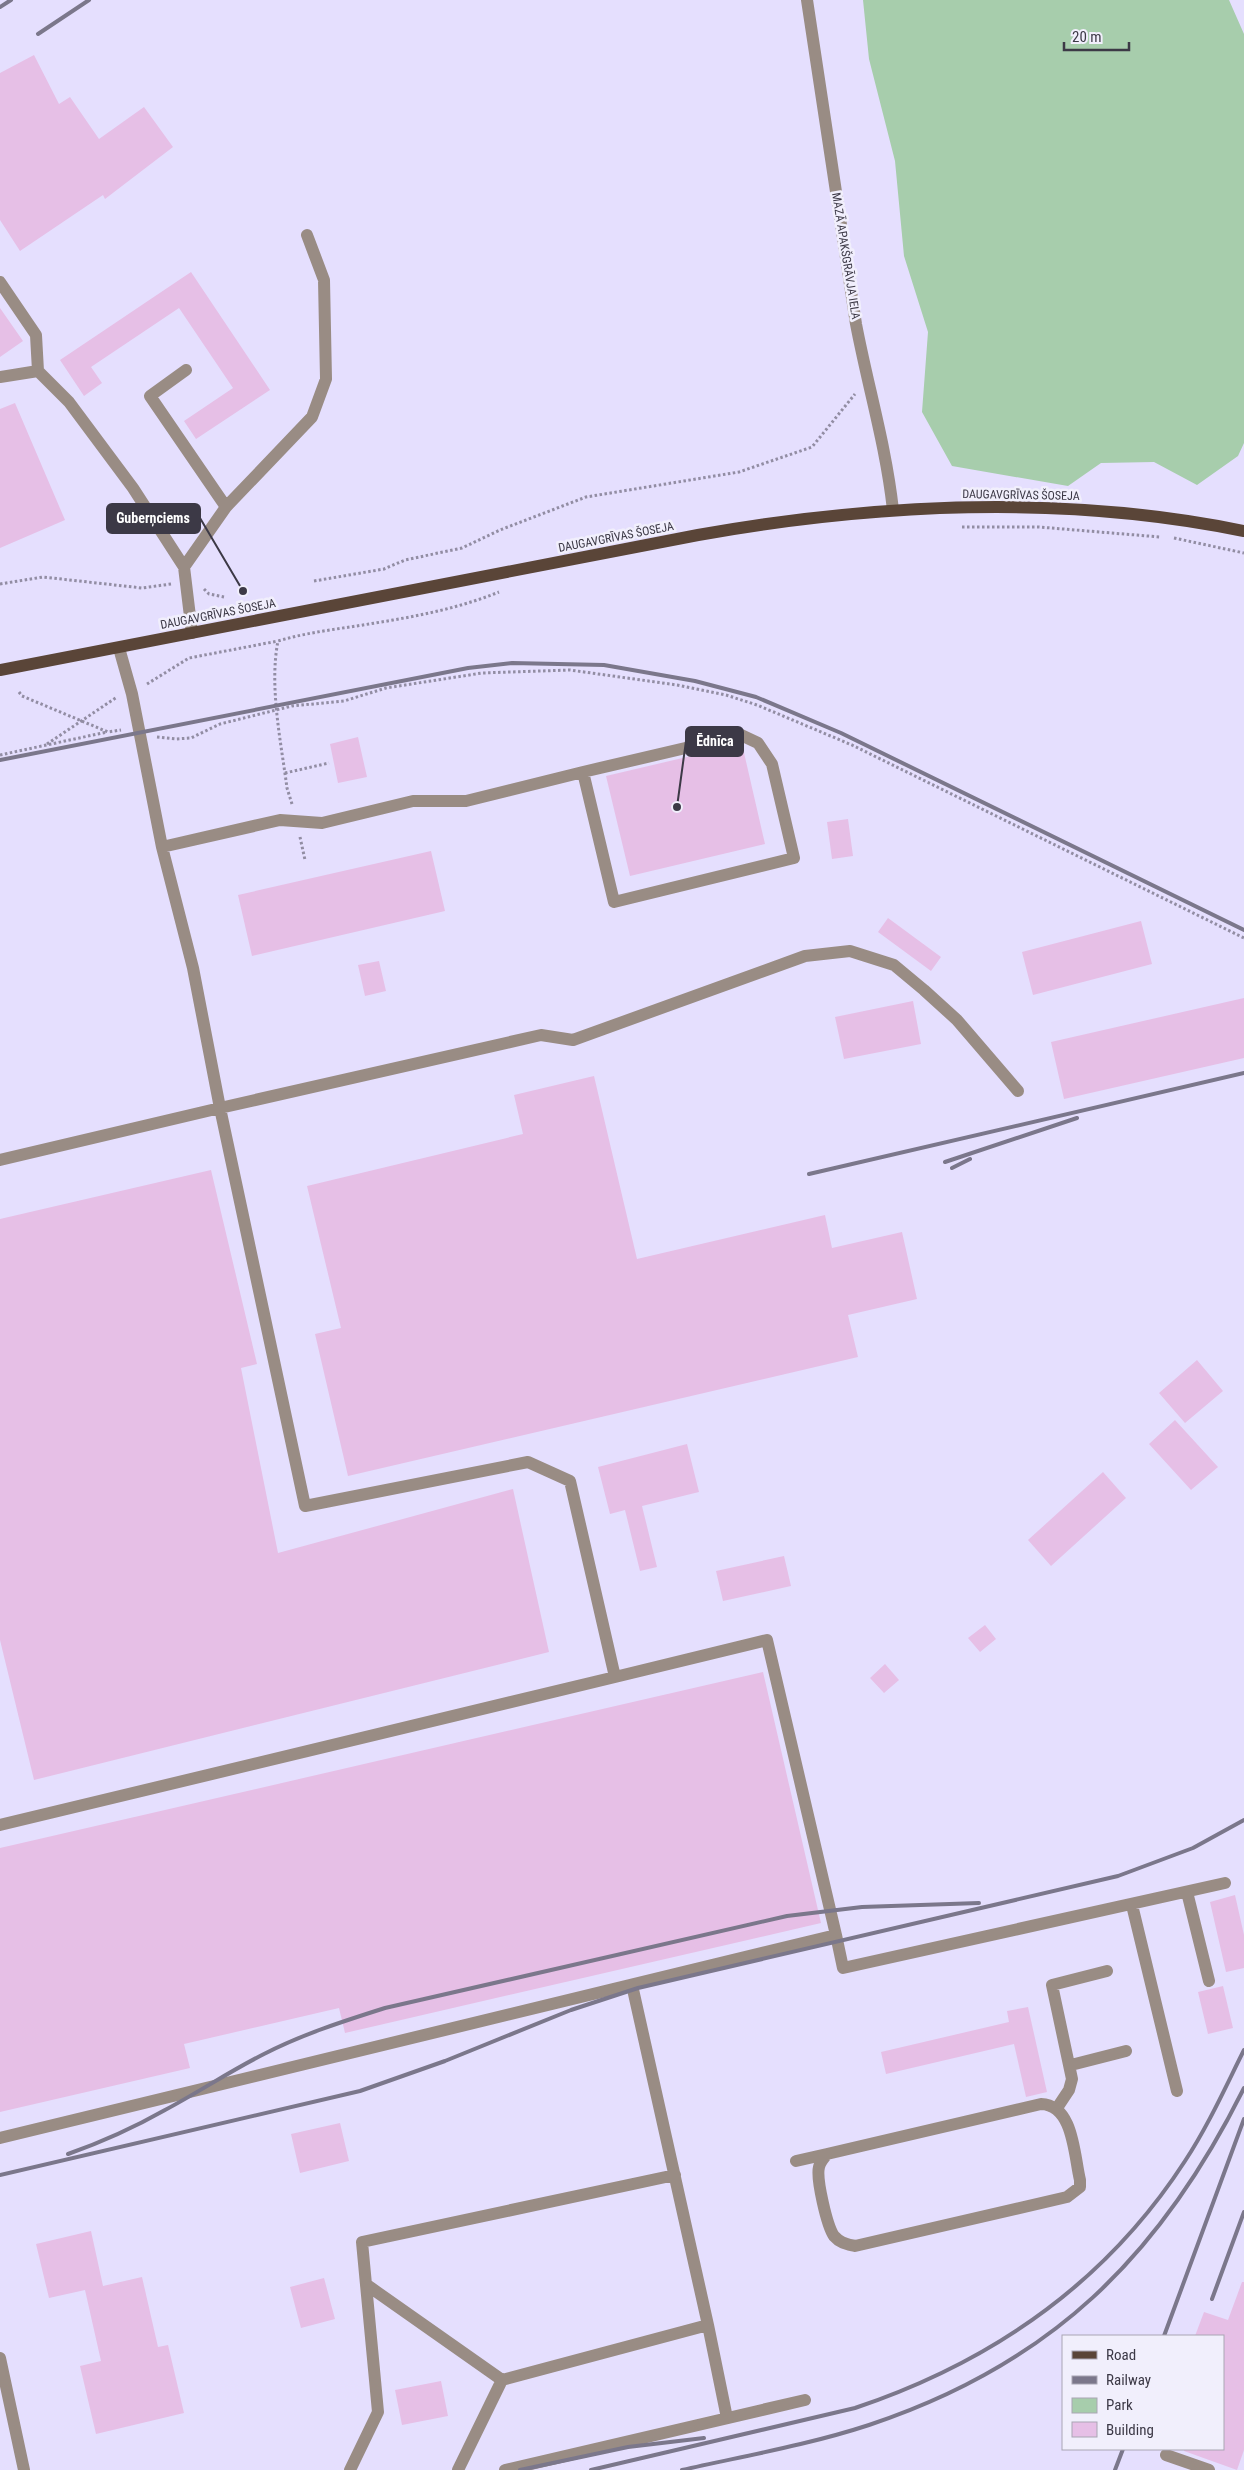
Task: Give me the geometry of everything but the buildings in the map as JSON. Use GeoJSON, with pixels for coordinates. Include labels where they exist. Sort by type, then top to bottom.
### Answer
{"type":"FeatureCollection","features":[{"type":"Feature","properties":{"kind":"main road","name":"DAUGAVGRĪVAS ŠOSEJA"},"geometry":{"type":"LineString","coordinates":[[0,670],[744,526],[892,510],[972,507],[1061,508],[1147,516],[1244,531]]}},
{"type":"Feature","properties":{"kind":"street","name":"MAZĀ APAKŠGRĀVJA IELA"},"geometry":{"type":"LineString","coordinates":[[807,0],[856,324],[888,466],[892,510]]}},
{"type":"Feature","properties":{"kind":"street"},"geometry":{"type":"LineString","coordinates":[[184,567],[226,507],[312,417],[326,379],[324,280],[307,235]]}},
{"type":"Feature","properties":{"kind":"street"},"geometry":{"type":"LineString","coordinates":[[0,282],[36,335],[38,371],[69,402],[133,488],[184,567],[192,633]]}},
{"type":"Feature","properties":{"kind":"street"},"geometry":{"type":"LineString","coordinates":[[186,370],[150,396],[226,507]]}},
{"type":"Feature","properties":{"kind":"street"},"geometry":{"type":"LineString","coordinates":[[0,376],[38,371]]}},
{"type":"Feature","properties":{"kind":"street"},"geometry":{"type":"LineString","coordinates":[[119,648],[132,694],[162,847],[192,968],[305,1506],[528,1462],[570,1481],[615,1677]]}},
{"type":"Feature","properties":{"kind":"street"},"geometry":{"type":"LineString","coordinates":[[162,847],[280,820],[322,823],[413,801],[466,801],[583,772],[741,735],[758,743],[772,764],[794,858],[614,902],[583,772]]}},
{"type":"Feature","properties":{"kind":"street"},"geometry":{"type":"LineString","coordinates":[[0,1160],[541,1035],[572,1040],[805,956],[850,951],[894,965],[924,990],[957,1020],[1018,1091]]}},
{"type":"Feature","properties":{"kind":"street"},"geometry":{"type":"LineString","coordinates":[[0,1825],[767,1640],[843,1968],[1225,1883]]}},
{"type":"Feature","properties":{"kind":"street"},"geometry":{"type":"LineString","coordinates":[[1187,1892],[1209,1981]]}},
{"type":"Feature","properties":{"kind":"street"},"geometry":{"type":"LineString","coordinates":[[1132,1905],[1177,2091]]}},
{"type":"Feature","properties":{"kind":"street"},"geometry":{"type":"LineString","coordinates":[[0,2138],[836,1935]]}},
{"type":"Feature","properties":{"kind":"street"},"geometry":{"type":"LineString","coordinates":[[1057,2108],[1069,2090],[1072,2079],[1071,2065],[1052,1985],[1106,1971]]}},
{"type":"Feature","properties":{"kind":"street"},"geometry":{"type":"LineString","coordinates":[[632,1985],[676,2175],[728,2418]]}},
{"type":"Feature","properties":{"kind":"street"},"geometry":{"type":"LineString","coordinates":[[1071,2065],[1126,2051]]}},
{"type":"Feature","properties":{"kind":"street"},"geometry":{"type":"LineString","coordinates":[[796,2161],[1041,2104],[1049,2104],[1057,2108],[1067,2123],[1080,2187],[1067,2197],[855,2246],[844,2244],[835,2237],[830,2229],[818,2177],[819,2166],[827,2154]]}},
{"type":"Feature","properties":{"kind":"street"},"geometry":{"type":"LineString","coordinates":[[350,2470],[378,2412],[362,2242],[676,2175]]}},
{"type":"Feature","properties":{"kind":"street"},"geometry":{"type":"LineString","coordinates":[[366,2285],[502,2380]]}},
{"type":"Feature","properties":{"kind":"street"},"geometry":{"type":"LineString","coordinates":[[458,2470],[502,2380],[708,2325]]}},
{"type":"Feature","properties":{"kind":"street"},"geometry":{"type":"LineString","coordinates":[[0,2358],[24,2470]]}},
{"type":"Feature","properties":{"kind":"street"},"geometry":{"type":"LineString","coordinates":[[505,2470],[805,2400]]}},
{"type":"Feature","properties":{"kind":"street"},"geometry":{"type":"LineString","coordinates":[[1166,2455],[1209,2470]]}},
{"type":"Feature","properties":{"kind":"path"},"geometry":{"type":"LineString","coordinates":[[314,581],[384,569],[405,560],[462,548],[500,530],[586,497],[739,472],[812,447],[855,394],[869,386]]}},
{"type":"Feature","properties":{"kind":"path"},"geometry":{"type":"LineString","coordinates":[[954,527],[1039,527],[1163,537]]}},
{"type":"Feature","properties":{"kind":"path"},"geometry":{"type":"LineString","coordinates":[[1172,538],[1244,553]]}},
{"type":"Feature","properties":{"kind":"path"},"geometry":{"type":"LineString","coordinates":[[0,584],[43,577],[142,588],[186,582],[199,584],[209,594],[224,597]]}},
{"type":"Feature","properties":{"kind":"path"},"geometry":{"type":"LineString","coordinates":[[47,744],[113,698],[132,694],[189,658],[278,641],[294,636],[384,622],[468,605],[508,591]]}},
{"type":"Feature","properties":{"kind":"path"},"geometry":{"type":"LineString","coordinates":[[278,641],[275,658],[275,680],[287,788]]}},
{"type":"Feature","properties":{"kind":"path"},"geometry":{"type":"LineString","coordinates":[[19,692],[22,696],[108,732]]}},
{"type":"Feature","properties":{"kind":"path"},"geometry":{"type":"LineString","coordinates":[[0,755],[47,744],[125,730]]}},
{"type":"Feature","properties":{"kind":"path"},"geometry":{"type":"LineString","coordinates":[[285,773],[329,763]]}},
{"type":"Feature","properties":{"kind":"green space"},"geometry":{"type":"Polygon","coordinates":[[[863,0],[1229,0],[1244,34],[1244,443],[1238,456],[1197,485],[1154,462],[1101,463],[1068,486],[952,466],[922,412],[928,332],[904,256],[895,161],[869,59],[863,0]]]}},
{"type":"Feature","properties":{"kind":"railway"},"geometry":{"type":"LineString","coordinates":[[0,7],[11,0]]}},
{"type":"Feature","properties":{"kind":"railway"},"geometry":{"type":"LineString","coordinates":[[38,34],[89,0]]}},
{"type":"Feature","properties":{"kind":"railway"},"geometry":{"type":"LineString","coordinates":[[0,760],[468,668],[512,663],[604,665],[695,681],[756,697],[841,733],[1244,930]]}},
{"type":"Feature","properties":{"kind":"railway"},"geometry":{"type":"LineString","coordinates":[[809,1174],[1244,1073]]}},
{"type":"Feature","properties":{"kind":"railway"},"geometry":{"type":"LineString","coordinates":[[945,1162],[1077,1118]]}},
{"type":"Feature","properties":{"kind":"railway"},"geometry":{"type":"LineString","coordinates":[[952,1168],[970,1159]]}},
{"type":"Feature","properties":{"kind":"railway"},"geometry":{"type":"LineString","coordinates":[[0,2175],[360,2091],[445,2061],[571,2010],[638,1988],[1118,1876],[1193,1848],[1244,1820]]}},
{"type":"Feature","properties":{"kind":"railway"},"geometry":{"type":"LineString","coordinates":[[68,2154],[142,2122],[239,2067],[294,2040],[385,2008],[787,1916],[862,1907],[979,1903]]}},
{"type":"Feature","properties":{"kind":"railway"},"geometry":{"type":"LineString","coordinates":[[591,2470],[855,2408],[905,2389],[953,2367],[999,2342],[1042,2313],[1082,2281],[1119,2245],[1154,2205],[1185,2161],[1201,2134],[1244,2050]]}},
{"type":"Feature","properties":{"kind":"railway"},"geometry":{"type":"LineString","coordinates":[[682,2470],[799,2444],[869,2425],[934,2400],[992,2371],[1045,2337],[1093,2297],[1136,2253],[1175,2204],[1211,2149],[1244,2088]]}},
{"type":"Feature","properties":{"kind":"railway"},"geometry":{"type":"LineString","coordinates":[[1164,2335],[1244,2119]]}},
{"type":"Feature","properties":{"kind":"railway"},"geometry":{"type":"LineString","coordinates":[[1212,2299],[1244,2212]]}},
{"type":"Feature","properties":{"kind":"railway"},"geometry":{"type":"LineString","coordinates":[[520,2470],[628,2447],[704,2438]]}},
{"type":"Feature","properties":{"kind":"railway"},"geometry":{"type":"LineString","coordinates":[[1115,2470],[1123,2450]]}},
{"type":"Feature","properties":{"kind":"place","name":"Guberņciems"},"geometry":{"type":"Point","coordinates":[243,591]}},
{"type":"Feature","properties":{"kind":"place","name":"Ēdnīca"},"geometry":{"type":"Point","coordinates":[677,807]}}]}
